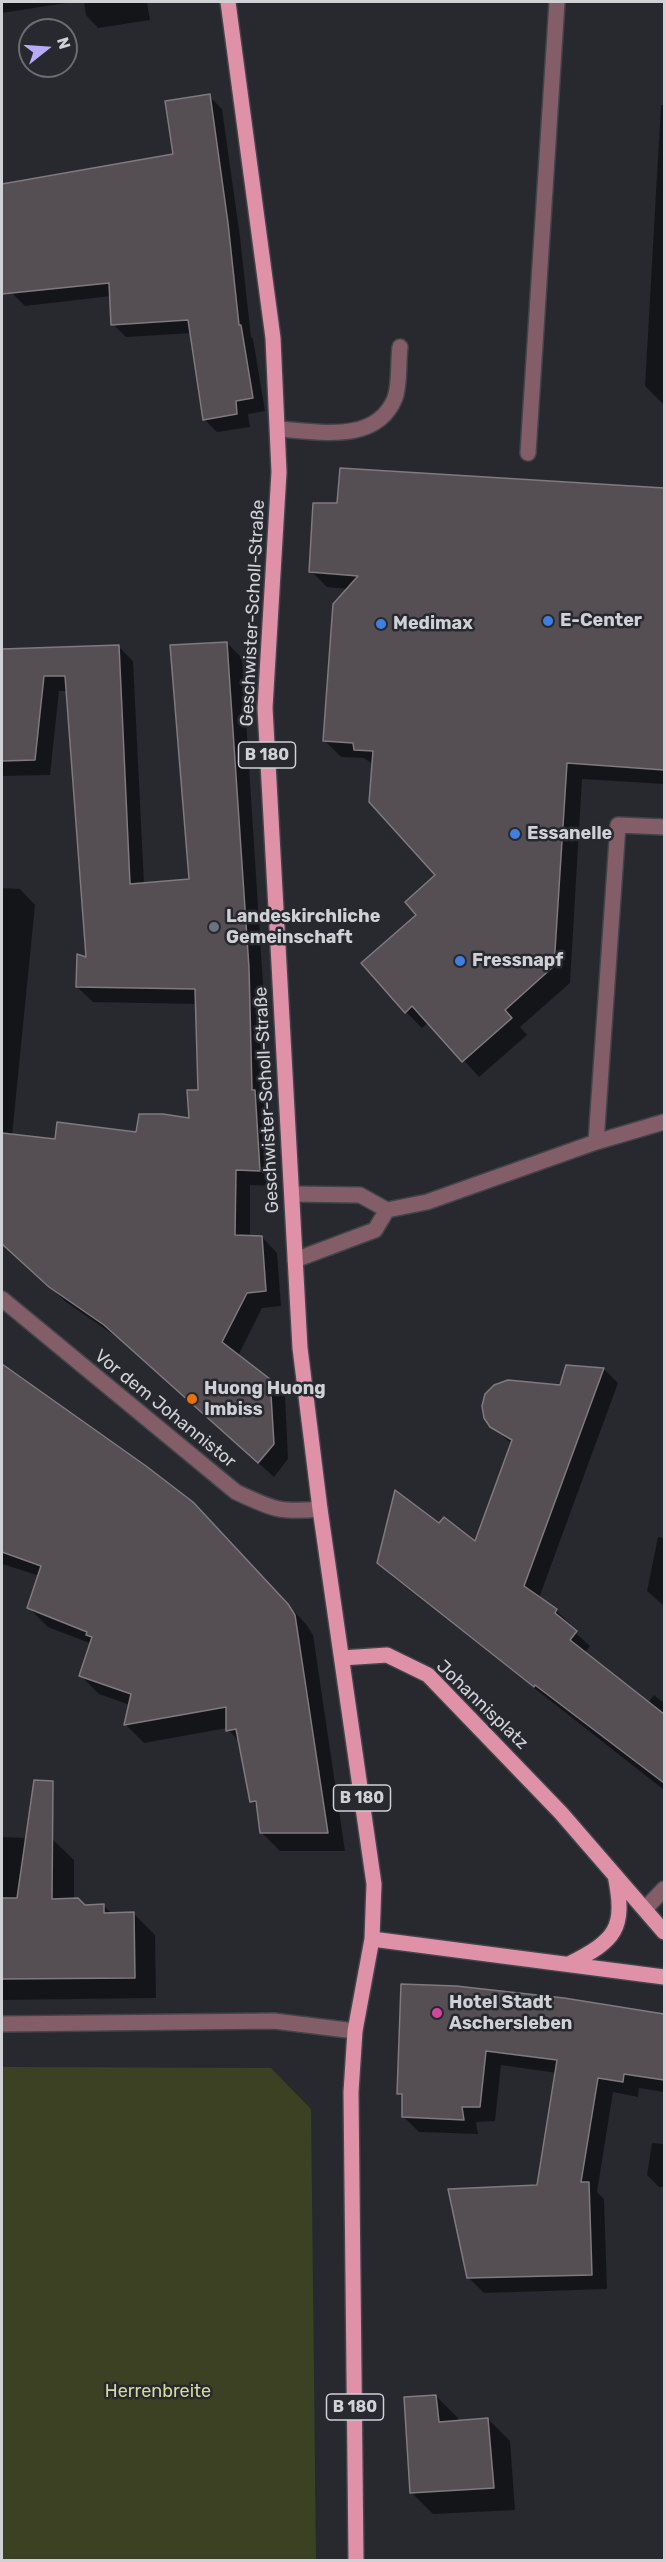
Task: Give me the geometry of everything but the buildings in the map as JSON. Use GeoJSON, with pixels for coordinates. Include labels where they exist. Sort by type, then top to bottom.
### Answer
{"type":"FeatureCollection","features":[{"type":"Feature","properties":{"kind":"main road","name":"Geschwister-Scholl-Straße"},"geometry":{"type":"LineString","coordinates":[[228,2],[273,338],[278,429],[277,517],[265,708],[300,1348],[342,1658]]}},
{"type":"Feature","properties":{"kind":"main road","name":"Johannisplatz"},"geometry":{"type":"LineString","coordinates":[[342,1658],[387,1655],[428,1675],[561,1813],[664,1932]]}},
{"type":"Feature","properties":{"kind":"main road","name":"B 180"},"geometry":{"type":"LineString","coordinates":[[342,1658],[374,1884],[372,1939],[355,2031],[351,2092],[356,2560]]}},
{"type":"Feature","properties":{"kind":"main road"},"geometry":{"type":"LineString","coordinates":[[570,1964],[598,1949],[610,1939],[616,1927],[621,1904],[615,1874]]}},
{"type":"Feature","properties":{"kind":"main road"},"geometry":{"type":"LineString","coordinates":[[372,1939],[664,1977]]}},
{"type":"Feature","properties":{"kind":"street"},"geometry":{"type":"LineString","coordinates":[[528,453],[557,2]]}},
{"type":"Feature","properties":{"kind":"street"},"geometry":{"type":"LineString","coordinates":[[278,429],[350,433],[384,415],[395,397],[400,347]]}},
{"type":"Feature","properties":{"kind":"street"},"geometry":{"type":"LineString","coordinates":[[596,1143],[618,825],[664,827]]}},
{"type":"Feature","properties":{"kind":"street"},"geometry":{"type":"LineString","coordinates":[[292,1194],[360,1195],[387,1210],[427,1202],[596,1143],[664,1122]]}},
{"type":"Feature","properties":{"kind":"street"},"geometry":{"type":"LineString","coordinates":[[295,1260],[375,1230],[387,1210]]}},
{"type":"Feature","properties":{"kind":"street","name":"Vor dem Johannistor"},"geometry":{"type":"LineString","coordinates":[[2,1299],[236,1492],[272,1509],[296,1512],[320,1509]]}},
{"type":"Feature","properties":{"kind":"street"},"geometry":{"type":"LineString","coordinates":[[645,1909],[664,1889]]}},
{"type":"Feature","properties":{"kind":"street"},"geometry":{"type":"LineString","coordinates":[[2,2024],[274,2021],[355,2031]]}},
{"type":"Feature","properties":{"kind":"green space","name":"Herrenbreite"},"geometry":{"type":"Polygon","coordinates":[[[2,2067],[271,2068],[311,2109],[316,2560],[2,2560],[2,2067]]]}},
{"type":"Feature","properties":{"kind":"place","name":"E-Center"},"geometry":{"type":"Point","coordinates":[548,621]}},
{"type":"Feature","properties":{"kind":"place","name":"Medimax"},"geometry":{"type":"Point","coordinates":[381,624]}},
{"type":"Feature","properties":{"kind":"place","name":"Essanelle"},"geometry":{"type":"Point","coordinates":[515,834]}},
{"type":"Feature","properties":{"kind":"place","name":"Landeskirchliche Gemeinschaft"},"geometry":{"type":"Point","coordinates":[214,927]}},
{"type":"Feature","properties":{"kind":"place","name":"Fressnapf"},"geometry":{"type":"Point","coordinates":[460,961]}},
{"type":"Feature","properties":{"kind":"place","name":"Huong Huong Imbiss"},"geometry":{"type":"Point","coordinates":[192,1399]}},
{"type":"Feature","properties":{"kind":"place","name":"Hotel Stadt Aschersleben"},"geometry":{"type":"Point","coordinates":[437,2013]}}]}
